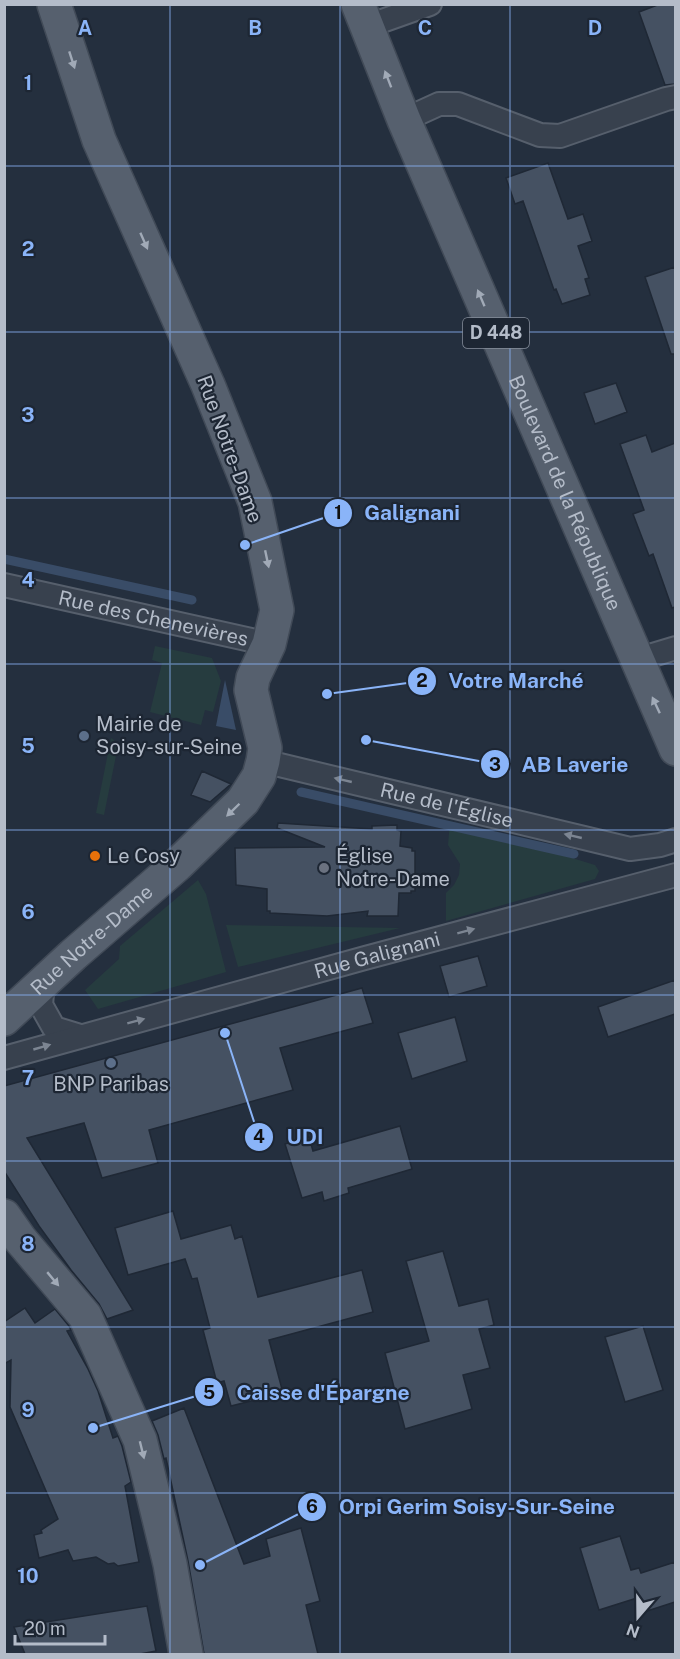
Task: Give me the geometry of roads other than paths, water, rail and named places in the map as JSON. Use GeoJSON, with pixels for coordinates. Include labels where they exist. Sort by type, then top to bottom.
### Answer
{"type":"FeatureCollection","features":[{"type":"Feature","properties":{"kind":"main road","name":"Rue Notre-Dame"},"geometry":{"type":"LineString","coordinates":[[4,1019],[177,865],[243,801],[259,776],[263,761],[265,748],[251,690],[253,678],[269,644],[277,610],[255,502],[208,385],[99,140],[54,4]]}},
{"type":"Feature","properties":{"kind":"main road","name":"Boulevard de la République"},"geometry":{"type":"LineString","coordinates":[[363,15],[404,120],[675,749]]}},
{"type":"Feature","properties":{"kind":"main road"},"geometry":{"type":"LineString","coordinates":[[4,1216],[20,1239],[85,1316],[140,1440],[170,1564],[186,1654]]}},
{"type":"Feature","properties":{"kind":"street"},"geometry":{"type":"LineString","coordinates":[[363,15],[430,4]]}},
{"type":"Feature","properties":{"kind":"street"},"geometry":{"type":"LineString","coordinates":[[404,120],[439,104],[458,104],[540,135],[561,136],[675,97]]}},
{"type":"Feature","properties":{"kind":"street","name":"Rue des Chenevières"},"geometry":{"type":"LineString","coordinates":[[4,585],[269,644]]}},
{"type":"Feature","properties":{"kind":"street"},"geometry":{"type":"LineString","coordinates":[[636,660],[675,648]]}},
{"type":"Feature","properties":{"kind":"street","name":"Rue de l'Église"},"geometry":{"type":"LineString","coordinates":[[263,761],[630,849],[660,845],[675,840]]}},
{"type":"Feature","properties":{"kind":"street"},"geometry":{"type":"LineString","coordinates":[[630,849],[644,885]]}},
{"type":"Feature","properties":{"kind":"street","name":"Rue Galignani"},"geometry":{"type":"LineString","coordinates":[[4,1058],[675,875]]}},
{"type":"Feature","properties":{"kind":"street"},"geometry":{"type":"LineString","coordinates":[[43,982],[41,1005],[54,1028],[80,1036]]}},
{"type":"Feature","properties":{"kind":"water"},"geometry":{"type":"Polygon","coordinates":[[[225,680],[236,730],[216,726],[225,680]]]}},
{"type":"Feature","properties":{"kind":"waterway"},"geometry":{"type":"LineString","coordinates":[[4,559],[192,600]]}},
{"type":"Feature","properties":{"kind":"waterway"},"geometry":{"type":"LineString","coordinates":[[301,792],[574,854]]}},
{"type":"Feature","properties":{"kind":"place","name":"Galignani"},"geometry":{"type":"Point","coordinates":[245,545]}},
{"type":"Feature","properties":{"kind":"place","name":"Votre Marché"},"geometry":{"type":"Point","coordinates":[327,694]}},
{"type":"Feature","properties":{"kind":"place","name":"Mairie de Soisy-sur-Seine"},"geometry":{"type":"Point","coordinates":[84,736]}},
{"type":"Feature","properties":{"kind":"place","name":"AB Laverie"},"geometry":{"type":"Point","coordinates":[366,740]}},
{"type":"Feature","properties":{"kind":"place","name":"Le Cosy"},"geometry":{"type":"Point","coordinates":[95,856]}},
{"type":"Feature","properties":{"kind":"place","name":"Église Notre-Dame"},"geometry":{"type":"Point","coordinates":[324,868]}},
{"type":"Feature","properties":{"kind":"place","name":"UDI"},"geometry":{"type":"Point","coordinates":[225,1033]}},
{"type":"Feature","properties":{"kind":"place","name":"BNP Paribas"},"geometry":{"type":"Point","coordinates":[111,1063]}},
{"type":"Feature","properties":{"kind":"place","name":"Caisse d'Épargne"},"geometry":{"type":"Point","coordinates":[93,1428]}},
{"type":"Feature","properties":{"kind":"place","name":"Orpi Gerim Soisy-Sur-Seine"},"geometry":{"type":"Point","coordinates":[200,1565]}}]}
